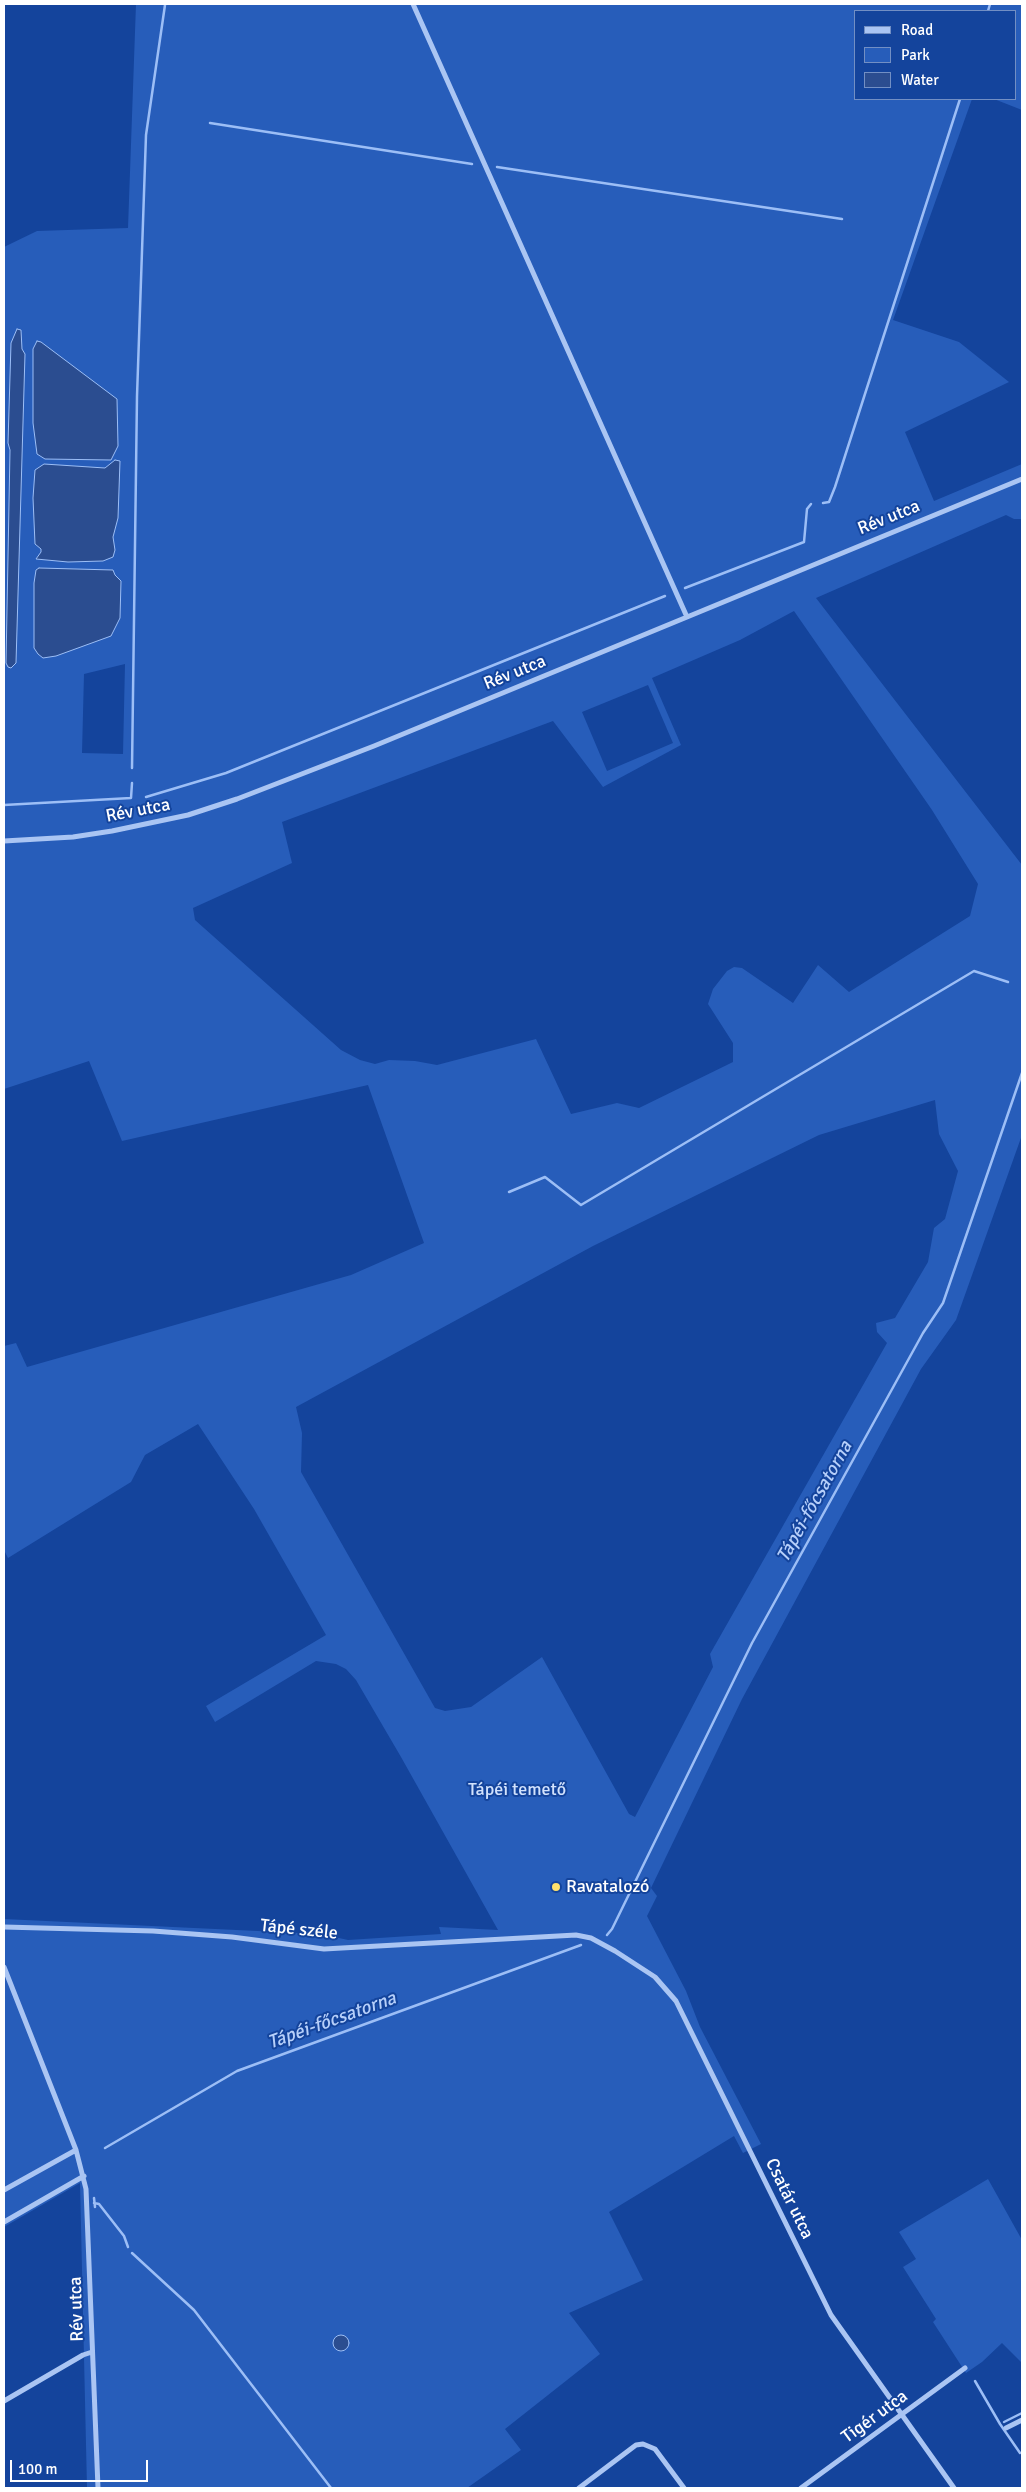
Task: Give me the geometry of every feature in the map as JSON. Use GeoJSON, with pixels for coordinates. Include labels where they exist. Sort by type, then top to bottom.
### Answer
{"type":"FeatureCollection","features":[{"type":"Feature","properties":{"kind":"street"},"geometry":{"type":"LineString","coordinates":[[413,4],[687,617]]}},
{"type":"Feature","properties":{"kind":"street","name":"Rév utca"},"geometry":{"type":"LineString","coordinates":[[4,841],[73,837],[112,831],[188,815],[237,799],[1022,479]]}},
{"type":"Feature","properties":{"kind":"street","name":"Tápé széle"},"geometry":{"type":"LineString","coordinates":[[4,1927],[153,1931],[232,1937],[324,1949],[520,1940],[570,1935],[591,1938]]}},
{"type":"Feature","properties":{"kind":"street","name":"Csatár utca"},"geometry":{"type":"LineString","coordinates":[[591,1938],[646,1970],[661,1983],[676,2001],[831,2315],[954,2488]]}},
{"type":"Feature","properties":{"kind":"street","name":"Rév utca"},"geometry":{"type":"LineString","coordinates":[[4,1967],[76,2150],[84,2176],[98,2488]]}},
{"type":"Feature","properties":{"kind":"street"},"geometry":{"type":"LineString","coordinates":[[4,2190],[76,2150]]}},
{"type":"Feature","properties":{"kind":"street"},"geometry":{"type":"LineString","coordinates":[[4,2222],[84,2176]]}},
{"type":"Feature","properties":{"kind":"street"},"geometry":{"type":"LineString","coordinates":[[4,2401],[83,2354],[92,2352]]}},
{"type":"Feature","properties":{"kind":"street","name":"Tigér utca"},"geometry":{"type":"LineString","coordinates":[[801,2488],[965,2368]]}},
{"type":"Feature","properties":{"kind":"street"},"geometry":{"type":"LineString","coordinates":[[1006,2428],[1022,2420]]}},
{"type":"Feature","properties":{"kind":"street"},"geometry":{"type":"LineString","coordinates":[[579,2488],[636,2445],[646,2444],[655,2449],[684,2488]]}},
{"type":"Feature","properties":{"kind":"green space","name":"Tápéi temető"},"geometry":{"type":"Polygon","coordinates":[[[136,4],[1022,4],[1022,110],[997,100],[1016,100],[1016,10],[854,10],[854,100],[972,100],[893,320],[959,342],[1009,382],[905,432],[934,501],[1022,464],[1022,519],[1014,519],[1006,515],[816,598],[1022,865],[1022,1135],[956,1320],[921,1369],[742,1699],[651,1888],[657,1896],[647,1916],[686,1991],[700,2027],[761,2144],[743,2153],[734,2136],[609,2212],[643,2280],[569,2313],[600,2354],[505,2429],[521,2450],[467,2488],[87,2488],[80,2183],[4,2227],[4,1919],[321,1934],[348,1940],[441,1934],[439,1927],[498,1930],[401,1757],[356,1680],[346,1669],[336,1664],[316,1661],[215,1722],[206,1706],[326,1635],[254,1509],[198,1424],[145,1455],[131,1482],[8,1558],[4,1550],[4,1346],[16,1343],[27,1367],[351,1275],[424,1243],[368,1085],[122,1141],[89,1061],[4,1089],[4,247],[37,231],[128,228],[136,4]],[[794,611],[740,640],[652,678],[681,745],[603,787],[553,721],[282,822],[292,863],[193,908],[195,920],[341,1050],[360,1060],[375,1064],[389,1060],[415,1061],[437,1065],[536,1039],[571,1114],[617,1103],[639,1108],[733,1062],[733,1043],[708,1004],[713,989],[727,971],[734,967],[742,968],[793,1003],[818,965],[849,992],[970,916],[978,884],[932,810],[794,611]],[[125,664],[84,674],[82,753],[123,754],[125,664]],[[648,685],[582,712],[607,771],[673,743],[648,685]],[[935,1100],[819,1135],[593,1246],[296,1407],[302,1433],[301,1472],[435,1708],[445,1711],[471,1707],[542,1657],[629,1814],[635,1817],[713,1667],[710,1654],[887,1343],[877,1332],[876,1323],[895,1318],[928,1262],[934,1228],[945,1219],[958,1171],[939,1134],[935,1100]]]}},
{"type":"Feature","properties":{"kind":"green space"},"geometry":{"type":"Polygon","coordinates":[[[988,2179],[1022,2240],[1022,2363],[1002,2343],[982,2362],[966,2373],[933,2322],[936,2319],[903,2267],[916,2259],[899,2232],[988,2179]]]}},
{"type":"Feature","properties":{"kind":"water"},"geometry":{"type":"Polygon","coordinates":[[[17,329],[21,330],[22,349],[25,354],[16,663],[11,668],[6,663],[10,450],[8,443],[11,343],[17,329]]]}},
{"type":"Feature","properties":{"kind":"water"},"geometry":{"type":"Polygon","coordinates":[[[37,341],[41,342],[117,399],[118,446],[111,460],[45,459],[37,454],[33,423],[33,349],[37,341]]]}},
{"type":"Feature","properties":{"kind":"water"},"geometry":{"type":"Polygon","coordinates":[[[115,460],[120,461],[118,518],[113,537],[115,550],[113,557],[103,561],[68,562],[36,559],[41,549],[35,544],[33,498],[35,470],[44,464],[105,468],[115,460]]]}},
{"type":"Feature","properties":{"kind":"water"},"geometry":{"type":"Polygon","coordinates":[[[39,568],[113,570],[121,581],[120,618],[111,636],[56,656],[43,658],[38,654],[34,648],[34,583],[36,570],[39,568]]]}},
{"type":"Feature","properties":{"kind":"water"},"geometry":{"type":"Polygon","coordinates":[[[341,2335],[347,2337],[349,2343],[347,2349],[341,2351],[335,2349],[333,2343],[335,2337],[341,2335]]]}},
{"type":"Feature","properties":{"kind":"waterway"},"geometry":{"type":"LineString","coordinates":[[988,10],[990,4]]}},
{"type":"Feature","properties":{"kind":"waterway"},"geometry":{"type":"LineString","coordinates":[[132,768],[137,396],[146,135],[165,5]]}},
{"type":"Feature","properties":{"kind":"waterway"},"geometry":{"type":"LineString","coordinates":[[823,503],[829,502],[835,487],[960,100]]}},
{"type":"Feature","properties":{"kind":"waterway"},"geometry":{"type":"LineString","coordinates":[[210,123],[472,164]]}},
{"type":"Feature","properties":{"kind":"waterway"},"geometry":{"type":"LineString","coordinates":[[497,167],[842,219]]}},
{"type":"Feature","properties":{"kind":"waterway"},"geometry":{"type":"LineString","coordinates":[[685,588],[804,542],[807,509],[811,504]]}},
{"type":"Feature","properties":{"kind":"waterway"},"geometry":{"type":"LineString","coordinates":[[146,797],[226,773],[665,596]]}},
{"type":"Feature","properties":{"kind":"waterway"},"geometry":{"type":"LineString","coordinates":[[4,805],[131,798],[132,783]]}},
{"type":"Feature","properties":{"kind":"waterway"},"geometry":{"type":"LineString","coordinates":[[509,1192],[545,1177],[581,1205],[974,971],[1008,982]]}},
{"type":"Feature","properties":{"kind":"waterway","name":"Tápéi-főcsatorna"},"geometry":{"type":"LineString","coordinates":[[607,1935],[612,1929],[752,1643],[923,1333],[943,1303],[1022,1073]]}},
{"type":"Feature","properties":{"kind":"waterway","name":"Tápéi-főcsatorna"},"geometry":{"type":"LineString","coordinates":[[105,2148],[237,2071],[581,1945]]}},
{"type":"Feature","properties":{"kind":"waterway"},"geometry":{"type":"LineString","coordinates":[[94,2198],[95,2207]]}},
{"type":"Feature","properties":{"kind":"waterway"},"geometry":{"type":"LineString","coordinates":[[94,2203],[99,2204],[124,2236],[128,2247]]}},
{"type":"Feature","properties":{"kind":"waterway"},"geometry":{"type":"LineString","coordinates":[[132,2253],[194,2310],[331,2488]]}},
{"type":"Feature","properties":{"kind":"waterway"},"geometry":{"type":"LineString","coordinates":[[975,2381],[1000,2424],[1020,2453]]}},
{"type":"Feature","properties":{"kind":"waterway"},"geometry":{"type":"LineString","coordinates":[[1004,2422],[1022,2413]]}},
{"type":"Feature","properties":{"kind":"place","name":"Ravatalozó"},"geometry":{"type":"Point","coordinates":[556,1887]}}]}
